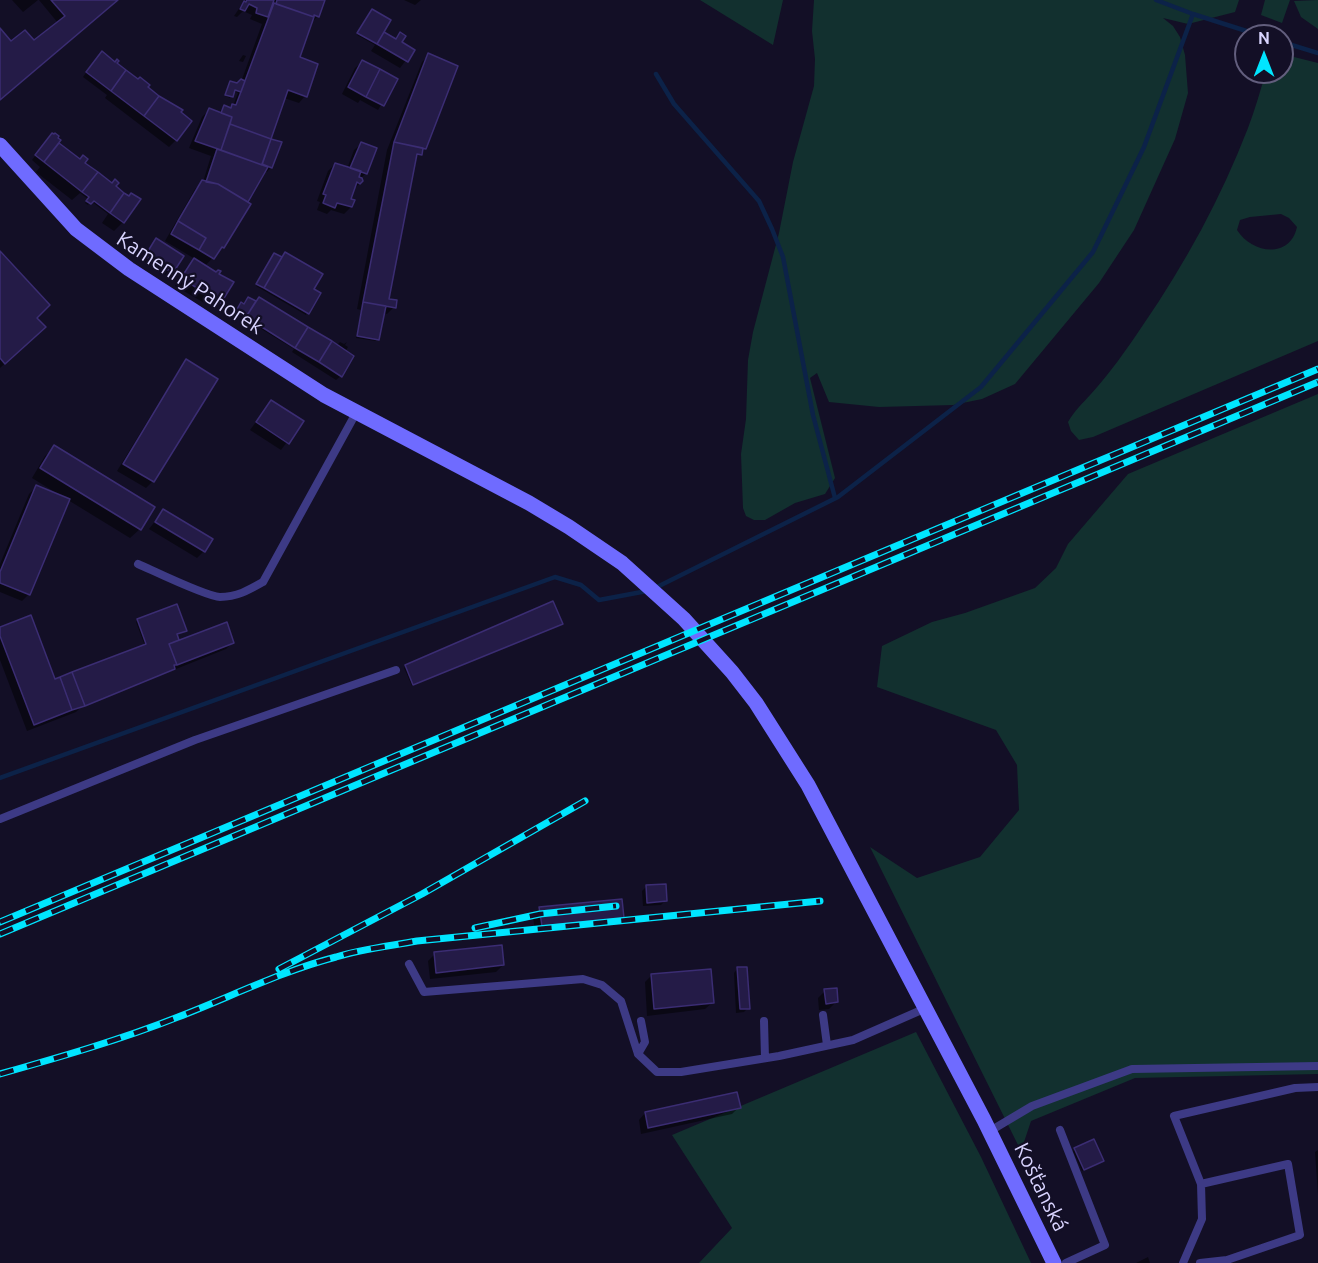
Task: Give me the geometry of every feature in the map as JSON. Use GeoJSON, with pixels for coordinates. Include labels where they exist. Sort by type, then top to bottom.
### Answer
{"type":"FeatureCollection","features":[{"type":"Feature","properties":{"kind":"street","name":"Kamenný Pahorek"},"geometry":{"type":"LineString","coordinates":[[0,145],[62,215],[96,246],[284,370],[356,413],[529,503],[600,547],[684,618],[756,703]]}},
{"type":"Feature","properties":{"kind":"street","name":"Košťanská"},"geometry":{"type":"LineString","coordinates":[[756,703],[813,793],[990,1131],[1054,1263]]}},
{"type":"Feature","properties":{"kind":"lane"},"geometry":{"type":"LineString","coordinates":[[138,564],[217,597],[247,592],[263,582],[356,413]]}},
{"type":"Feature","properties":{"kind":"lane"},"geometry":{"type":"LineString","coordinates":[[0,819],[195,740],[396,670]]}},
{"type":"Feature","properties":{"kind":"lane"},"geometry":{"type":"LineString","coordinates":[[408,964],[424,993],[583,979],[602,986],[621,1001],[638,1054],[657,1072],[681,1072],[827,1046],[852,1040],[926,1008]]}},
{"type":"Feature","properties":{"kind":"lane"},"geometry":{"type":"LineString","coordinates":[[823,1015],[827,1046]]}},
{"type":"Feature","properties":{"kind":"lane"},"geometry":{"type":"LineString","coordinates":[[638,1054],[645,1042],[641,1021]]}},
{"type":"Feature","properties":{"kind":"lane"},"geometry":{"type":"LineString","coordinates":[[764,1021],[765,1058]]}},
{"type":"Feature","properties":{"kind":"lane"},"geometry":{"type":"LineString","coordinates":[[990,1131],[1032,1106],[1132,1069],[1318,1066]]}},
{"type":"Feature","properties":{"kind":"lane"},"geometry":{"type":"LineString","coordinates":[[1183,1263],[1202,1219],[1201,1184],[1174,1116],[1295,1088],[1318,1087]]}},
{"type":"Feature","properties":{"kind":"lane"},"geometry":{"type":"LineString","coordinates":[[1060,1130],[1105,1245],[1066,1263]]}},
{"type":"Feature","properties":{"kind":"lane"},"geometry":{"type":"LineString","coordinates":[[1200,1263],[1227,1260],[1300,1235],[1288,1164],[1201,1184]]}},
{"type":"Feature","properties":{"kind":"green space"},"geometry":{"type":"Polygon","coordinates":[[[700,0],[783,0],[773,45],[700,0]]]}},
{"type":"Feature","properties":{"kind":"green space"},"geometry":{"type":"Polygon","coordinates":[[[814,0],[1239,0],[1235,12],[1188,24],[1163,18],[1173,26],[1180,37],[1185,55],[1188,93],[1175,139],[1134,230],[1099,283],[1015,384],[982,399],[953,405],[879,407],[829,402],[817,373],[810,378],[835,478],[825,494],[795,503],[765,520],[754,520],[746,516],[743,508],[741,454],[746,419],[748,360],[779,233],[793,162],[814,86],[815,59],[812,31],[814,0]]]}},
{"type":"Feature","properties":{"kind":"green space"},"geometry":{"type":"Polygon","coordinates":[[[1265,0],[1290,0],[1282,23],[1261,15],[1265,0]]]}},
{"type":"Feature","properties":{"kind":"green space"},"geometry":{"type":"Polygon","coordinates":[[[1318,0],[1318,29],[1301,17],[1294,1],[1318,0]]]}},
{"type":"Feature","properties":{"kind":"green space"},"geometry":{"type":"Polygon","coordinates":[[[1294,57],[1318,63],[1318,341],[1093,437],[1079,440],[1071,431],[1068,422],[1118,361],[1173,278],[1226,180],[1251,121],[1262,84],[1294,84],[1294,57]],[[1281,214],[1240,220],[1237,230],[1252,244],[1270,250],[1287,244],[1297,227],[1289,218],[1281,214]]]}},
{"type":"Feature","properties":{"kind":"green space"},"geometry":{"type":"Polygon","coordinates":[[[1318,394],[1318,1074],[1135,1078],[1031,1121],[1021,1151],[870,847],[917,878],[980,857],[1019,810],[1017,765],[996,730],[877,687],[882,646],[932,622],[1035,588],[1056,568],[1068,544],[1128,474],[1318,394]]]}},
{"type":"Feature","properties":{"kind":"green space"},"geometry":{"type":"Polygon","coordinates":[[[916,1032],[981,1157],[1031,1263],[699,1263],[732,1228],[672,1135],[916,1032]]]}},
{"type":"Feature","properties":{"kind":"building"},"geometry":{"type":"Polygon","coordinates":[[[51,0],[118,0],[0,100],[0,28],[11,41],[25,30],[34,40],[65,16],[51,0]]]}},
{"type":"Feature","properties":{"kind":"building"},"geometry":{"type":"Polygon","coordinates":[[[247,0],[274,0],[268,17],[256,13],[257,8],[249,4],[245,11],[240,9],[247,0]]]}},
{"type":"Feature","properties":{"kind":"building"},"geometry":{"type":"Polygon","coordinates":[[[277,0],[325,0],[319,17],[314,15],[314,17],[276,4],[277,0]]]}},
{"type":"Feature","properties":{"kind":"building"},"geometry":{"type":"Polygon","coordinates":[[[274,3],[314,17],[300,57],[318,64],[307,97],[288,90],[271,139],[230,124],[232,117],[221,113],[224,105],[231,108],[232,104],[236,105],[274,3]]]}},
{"type":"Feature","properties":{"kind":"building"},"geometry":{"type":"Polygon","coordinates":[[[372,9],[391,20],[377,44],[357,33],[372,9]]]}},
{"type":"Feature","properties":{"kind":"building"},"geometry":{"type":"Polygon","coordinates":[[[384,32],[396,39],[400,32],[406,36],[402,42],[415,50],[408,62],[377,44],[384,32]]]}},
{"type":"Feature","properties":{"kind":"building"},"geometry":{"type":"Polygon","coordinates":[[[102,51],[115,62],[117,59],[119,61],[117,63],[126,70],[111,91],[86,72],[102,51]]]}},
{"type":"Feature","properties":{"kind":"building"},"geometry":{"type":"Polygon","coordinates":[[[428,53],[458,66],[426,149],[394,142],[428,53]]]}},
{"type":"Feature","properties":{"kind":"building"},"geometry":{"type":"Polygon","coordinates":[[[362,60],[380,69],[366,97],[348,87],[362,60]]]}},
{"type":"Feature","properties":{"kind":"building"},"geometry":{"type":"Polygon","coordinates":[[[380,69],[398,79],[384,106],[366,97],[380,69]]]}},
{"type":"Feature","properties":{"kind":"building"},"geometry":{"type":"Polygon","coordinates":[[[126,70],[138,79],[140,77],[159,96],[144,116],[111,91],[126,70]]]}},
{"type":"Feature","properties":{"kind":"building"},"geometry":{"type":"Polygon","coordinates":[[[241,79],[245,81],[241,92],[235,90],[233,97],[225,95],[230,81],[237,83],[241,79]]]}},
{"type":"Feature","properties":{"kind":"building"},"geometry":{"type":"Polygon","coordinates":[[[159,96],[183,110],[181,112],[192,121],[177,141],[144,116],[159,96]]]}},
{"type":"Feature","properties":{"kind":"building"},"geometry":{"type":"Polygon","coordinates":[[[209,108],[232,117],[221,150],[195,141],[209,108]]]}},
{"type":"Feature","properties":{"kind":"building"},"geometry":{"type":"Polygon","coordinates":[[[230,124],[271,139],[262,165],[221,150],[230,124]]]}},
{"type":"Feature","properties":{"kind":"building"},"geometry":{"type":"Polygon","coordinates":[[[52,133],[59,136],[61,140],[44,162],[35,155],[52,133]]]}},
{"type":"Feature","properties":{"kind":"building"},"geometry":{"type":"Polygon","coordinates":[[[271,139],[282,142],[272,168],[262,164],[271,139]]]}},
{"type":"Feature","properties":{"kind":"building"},"geometry":{"type":"Polygon","coordinates":[[[361,142],[377,148],[367,174],[350,168],[361,142]]]}},
{"type":"Feature","properties":{"kind":"building"},"geometry":{"type":"Polygon","coordinates":[[[394,142],[423,148],[422,155],[417,154],[389,299],[397,300],[396,308],[363,302],[394,142]]]}},
{"type":"Feature","properties":{"kind":"building"},"geometry":{"type":"Polygon","coordinates":[[[59,143],[80,159],[83,155],[88,159],[85,163],[98,172],[82,192],[44,162],[59,143]]]}},
{"type":"Feature","properties":{"kind":"building"},"geometry":{"type":"Polygon","coordinates":[[[217,149],[268,167],[248,202],[218,184],[206,182],[217,149]]]}},
{"type":"Feature","properties":{"kind":"building"},"geometry":{"type":"Polygon","coordinates":[[[335,163],[361,171],[359,177],[363,181],[360,184],[357,182],[351,199],[355,200],[352,207],[337,203],[335,208],[323,203],[326,195],[323,194],[335,163]]]}},
{"type":"Feature","properties":{"kind":"building"},"geometry":{"type":"Polygon","coordinates":[[[98,172],[112,183],[115,179],[119,183],[116,186],[124,193],[110,213],[94,201],[91,204],[86,201],[89,197],[82,192],[98,172]]]}},
{"type":"Feature","properties":{"kind":"building"},"geometry":{"type":"Polygon","coordinates":[[[202,180],[218,184],[251,204],[224,248],[222,247],[214,259],[199,250],[206,238],[178,221],[202,180]]]}},
{"type":"Feature","properties":{"kind":"building"},"geometry":{"type":"Polygon","coordinates":[[[124,193],[129,196],[131,193],[141,199],[124,223],[110,213],[124,193]]]}},
{"type":"Feature","properties":{"kind":"building"},"geometry":{"type":"Polygon","coordinates":[[[178,221],[206,238],[199,250],[171,234],[178,221]]]}},
{"type":"Feature","properties":{"kind":"building"},"geometry":{"type":"Polygon","coordinates":[[[156,238],[184,256],[173,273],[145,256],[156,238]]]}},
{"type":"Feature","properties":{"kind":"building"},"geometry":{"type":"Polygon","coordinates":[[[0,251],[50,305],[37,318],[46,327],[5,364],[0,358],[0,251]]]}},
{"type":"Feature","properties":{"kind":"building"},"geometry":{"type":"Polygon","coordinates":[[[285,252],[323,274],[314,289],[321,293],[309,314],[264,288],[285,252]]]}},
{"type":"Feature","properties":{"kind":"building"},"geometry":{"type":"Polygon","coordinates":[[[274,253],[282,257],[264,288],[256,284],[274,253]]]}},
{"type":"Feature","properties":{"kind":"building"},"geometry":{"type":"Polygon","coordinates":[[[194,258],[216,272],[221,271],[219,274],[234,282],[221,303],[181,278],[194,258]]]}},
{"type":"Feature","properties":{"kind":"building"},"geometry":{"type":"Polygon","coordinates":[[[248,297],[256,301],[246,317],[236,311],[241,302],[244,304],[248,297]]]}},
{"type":"Feature","properties":{"kind":"building"},"geometry":{"type":"Polygon","coordinates":[[[259,297],[308,327],[295,348],[246,317],[259,297]]]}},
{"type":"Feature","properties":{"kind":"building"},"geometry":{"type":"Polygon","coordinates":[[[363,302],[386,306],[379,340],[357,336],[363,302]]]}},
{"type":"Feature","properties":{"kind":"building"},"geometry":{"type":"Polygon","coordinates":[[[308,327],[332,341],[319,362],[295,348],[308,327]]]}},
{"type":"Feature","properties":{"kind":"building"},"geometry":{"type":"Polygon","coordinates":[[[332,341],[354,356],[342,377],[319,362],[332,341]]]}},
{"type":"Feature","properties":{"kind":"building"},"geometry":{"type":"Polygon","coordinates":[[[186,359],[218,379],[154,482],[123,464],[186,359]]]}},
{"type":"Feature","properties":{"kind":"building"},"geometry":{"type":"Polygon","coordinates":[[[271,400],[304,421],[289,444],[256,422],[271,400]]]}},
{"type":"Feature","properties":{"kind":"building"},"geometry":{"type":"Polygon","coordinates":[[[54,445],[155,507],[141,530],[40,468],[54,445]]]}},
{"type":"Feature","properties":{"kind":"building"},"geometry":{"type":"Polygon","coordinates":[[[36,485],[70,499],[30,595],[0,583],[0,572],[36,485]]]}},
{"type":"Feature","properties":{"kind":"building"},"geometry":{"type":"Polygon","coordinates":[[[163,509],[213,539],[205,552],[155,522],[163,509]]]}},
{"type":"Feature","properties":{"kind":"building"},"geometry":{"type":"Polygon","coordinates":[[[553,601],[563,624],[413,685],[405,665],[553,601]]]}},
{"type":"Feature","properties":{"kind":"building"},"geometry":{"type":"Polygon","coordinates":[[[177,604],[187,631],[177,634],[179,640],[169,644],[177,665],[174,665],[175,669],[85,706],[72,672],[146,644],[137,619],[177,604]]]}},
{"type":"Feature","properties":{"kind":"building"},"geometry":{"type":"Polygon","coordinates":[[[31,615],[55,679],[60,677],[72,710],[34,725],[0,636],[0,627],[31,615]]]}},
{"type":"Feature","properties":{"kind":"building"},"geometry":{"type":"Polygon","coordinates":[[[227,622],[234,643],[177,665],[169,644],[227,622]]]}},
{"type":"Feature","properties":{"kind":"building"},"geometry":{"type":"Polygon","coordinates":[[[72,672],[85,706],[72,710],[60,677],[72,672]]]}},
{"type":"Feature","properties":{"kind":"building"},"geometry":{"type":"Polygon","coordinates":[[[666,884],[667,901],[647,903],[646,885],[666,884]]]}},
{"type":"Feature","properties":{"kind":"building"},"geometry":{"type":"Polygon","coordinates":[[[622,899],[624,918],[542,926],[539,907],[622,899]]]}},
{"type":"Feature","properties":{"kind":"building"},"geometry":{"type":"Polygon","coordinates":[[[502,945],[504,965],[436,973],[434,952],[502,945]]]}},
{"type":"Feature","properties":{"kind":"building"},"geometry":{"type":"Polygon","coordinates":[[[737,967],[747,967],[750,1009],[740,1009],[737,967]]]}},
{"type":"Feature","properties":{"kind":"building"},"geometry":{"type":"Polygon","coordinates":[[[711,969],[714,1003],[654,1009],[651,974],[711,969]]]}},
{"type":"Feature","properties":{"kind":"building"},"geometry":{"type":"Polygon","coordinates":[[[837,988],[838,1002],[826,1004],[824,989],[837,988]]]}},
{"type":"Feature","properties":{"kind":"building"},"geometry":{"type":"Polygon","coordinates":[[[737,1092],[741,1108],[648,1128],[645,1112],[737,1092]]]}},
{"type":"Feature","properties":{"kind":"building"},"geometry":{"type":"Polygon","coordinates":[[[1094,1139],[1104,1161],[1084,1170],[1074,1148],[1094,1139]]]}},
{"type":"Feature","properties":{"kind":"waterway"},"geometry":{"type":"LineString","coordinates":[[1156,0],[1234,27]]}},
{"type":"Feature","properties":{"kind":"waterway"},"geometry":{"type":"LineString","coordinates":[[655,588],[838,497],[981,387],[1093,252],[1144,147],[1193,14]]}},
{"type":"Feature","properties":{"kind":"waterway"},"geometry":{"type":"LineString","coordinates":[[1294,46],[1318,53]]}},
{"type":"Feature","properties":{"kind":"waterway"},"geometry":{"type":"LineString","coordinates":[[656,74],[674,104],[759,201],[772,229],[783,257],[813,415],[835,498]]}},
{"type":"Feature","properties":{"kind":"waterway"},"geometry":{"type":"LineString","coordinates":[[0,778],[555,577],[581,585],[599,600],[647,591]]}},
{"type":"Feature","properties":{"kind":"railway"},"geometry":{"type":"LineString","coordinates":[[0,922],[1318,369]]}},
{"type":"Feature","properties":{"kind":"railway"},"geometry":{"type":"LineString","coordinates":[[0,934],[1318,382]]}},
{"type":"Feature","properties":{"kind":"railway"},"geometry":{"type":"LineString","coordinates":[[279,969],[422,894],[585,801]]}},
{"type":"Feature","properties":{"kind":"railway"},"geometry":{"type":"LineString","coordinates":[[0,1074],[134,1033],[296,969],[356,952],[417,941],[820,901]]}},
{"type":"Feature","properties":{"kind":"railway"},"geometry":{"type":"LineString","coordinates":[[475,928],[540,914],[616,906]]}}]}
